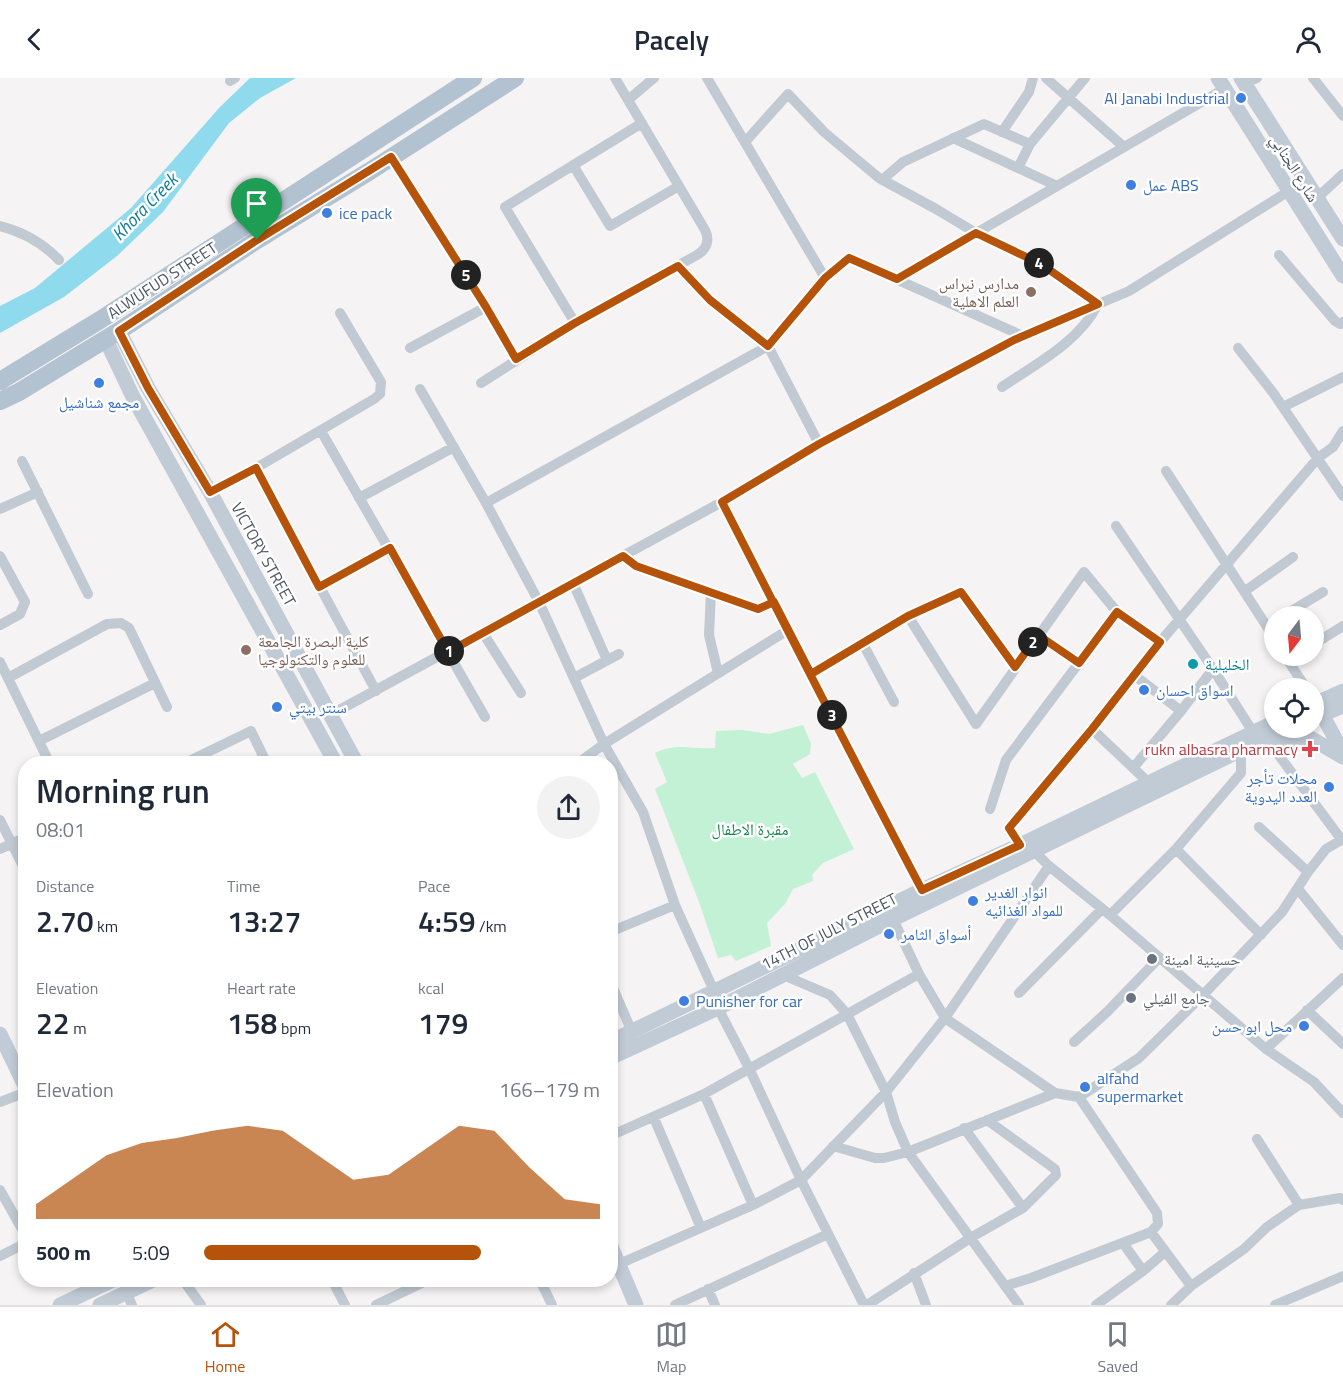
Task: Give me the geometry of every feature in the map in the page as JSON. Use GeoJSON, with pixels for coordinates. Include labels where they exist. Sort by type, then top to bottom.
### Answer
{"type":"FeatureCollection","features":[{"type":"Feature","properties":{"kind":"main road","name":"ALWUFUD STREET"},"geometry":{"type":"LineString","coordinates":[[0,381],[100,320],[473,78]]}},
{"type":"Feature","properties":{"kind":"main road","name":"ALWUFUD STREET"},"geometry":{"type":"LineString","coordinates":[[0,401],[19,392],[112,335],[257,240],[515,78]]}},
{"type":"Feature","properties":{"kind":"main road","name":"شارع الجنابي"},"geometry":{"type":"LineString","coordinates":[[1247,80],[1343,239]]}},
{"type":"Feature","properties":{"kind":"main road","name":"شارع الجنابي"},"geometry":{"type":"LineString","coordinates":[[1221,83],[1343,276]]}},
{"type":"Feature","properties":{"kind":"main road","name":"VICTORY STREET"},"geometry":{"type":"LineString","coordinates":[[112,335],[148,388],[210,492],[353,756]]}},
{"type":"Feature","properties":{"kind":"main road"},"geometry":{"type":"LineString","coordinates":[[112,335],[133,397],[332,756]]}},
{"type":"Feature","properties":{"kind":"main road"},"geometry":{"type":"LineString","coordinates":[[133,397],[148,388]]}},
{"type":"Feature","properties":{"kind":"main road"},"geometry":{"type":"LineString","coordinates":[[1324,707],[1339,704]]}},
{"type":"Feature","properties":{"kind":"main road"},"geometry":{"type":"LineString","coordinates":[[1324,722],[1343,755]]}},
{"type":"Feature","properties":{"kind":"main road","name":"14TH OF JULY STREET"},"geometry":{"type":"LineString","coordinates":[[618,1038],[922,890],[1027,848],[1241,751],[1264,731]]}},
{"type":"Feature","properties":{"kind":"main road","name":"14TH OF JULY STREET"},"geometry":{"type":"LineString","coordinates":[[618,1055],[718,1008],[892,919],[1148,782],[1264,734]]}},
{"type":"Feature","properties":{"kind":"main road"},"geometry":{"type":"LineString","coordinates":[[1259,735],[1312,739],[1343,755]]}},
{"type":"Feature","properties":{"kind":"main road"},"geometry":{"type":"LineString","coordinates":[[0,1035],[18,1073]]}},
{"type":"Feature","properties":{"kind":"main road"},"geometry":{"type":"LineString","coordinates":[[619,1264],[636,1305]]}},
{"type":"Feature","properties":{"kind":"main road"},"geometry":{"type":"LineString","coordinates":[[60,1305],[98,1287]]}},
{"type":"Feature","properties":{"kind":"main road"},"geometry":{"type":"LineString","coordinates":[[100,1305],[129,1299],[144,1287]]}},
{"type":"Feature","properties":{"kind":"street"},"geometry":{"type":"LineString","coordinates":[[481,383],[575,323],[702,252],[708,241],[705,230],[615,78]]}},
{"type":"Feature","properties":{"kind":"street"},"geometry":{"type":"LineString","coordinates":[[628,100],[654,78]]}},
{"type":"Feature","properties":{"kind":"street"},"geometry":{"type":"LineString","coordinates":[[707,78],[825,278]]}},
{"type":"Feature","properties":{"kind":"street"},"geometry":{"type":"LineString","coordinates":[[1002,132],[1029,92],[1034,78]]}},
{"type":"Feature","properties":{"kind":"street"},"geometry":{"type":"LineString","coordinates":[[1046,78],[1124,147]]}},
{"type":"Feature","properties":{"kind":"street"},"geometry":{"type":"LineString","coordinates":[[1018,168],[1030,144],[1085,78]]}},
{"type":"Feature","properties":{"kind":"street"},"geometry":{"type":"LineString","coordinates":[[1313,78],[1343,116]]}},
{"type":"Feature","properties":{"kind":"street"},"geometry":{"type":"LineString","coordinates":[[897,279],[1124,147],[1221,83]]}},
{"type":"Feature","properties":{"kind":"street"},"geometry":{"type":"LineString","coordinates":[[746,141],[788,94],[824,132],[882,180],[976,233],[1041,264],[1098,304]]}},
{"type":"Feature","properties":{"kind":"street"},"geometry":{"type":"LineString","coordinates":[[575,323],[505,207],[642,123]]}},
{"type":"Feature","properties":{"kind":"street"},"geometry":{"type":"LineString","coordinates":[[882,180],[903,162],[984,124],[1030,144]]}},
{"type":"Feature","properties":{"kind":"street"},"geometry":{"type":"LineString","coordinates":[[953,138],[1057,186]]}},
{"type":"Feature","properties":{"kind":"street"},"geometry":{"type":"LineString","coordinates":[[391,157],[486,307],[516,359]]}},
{"type":"Feature","properties":{"kind":"street"},"geometry":{"type":"LineString","coordinates":[[573,165],[610,226],[679,186]]}},
{"type":"Feature","properties":{"kind":"street"},"geometry":{"type":"LineString","coordinates":[[1317,198],[1343,174]]}},
{"type":"Feature","properties":{"kind":"street"},"geometry":{"type":"LineString","coordinates":[[332,714],[722,502],[819,444],[1023,336],[1129,291],[1289,191]]}},
{"type":"Feature","properties":{"kind":"street"},"geometry":{"type":"LineString","coordinates":[[0,226],[18,231],[36,240],[59,260]]}},
{"type":"Feature","properties":{"kind":"street"},"geometry":{"type":"LineString","coordinates":[[1279,255],[1335,321],[1340,324],[1343,322]]}},
{"type":"Feature","properties":{"kind":"street"},"geometry":{"type":"LineString","coordinates":[[486,503],[768,346],[825,278],[849,258],[1023,336]]}},
{"type":"Feature","properties":{"kind":"street"},"geometry":{"type":"LineString","coordinates":[[678,266],[710,300],[768,346],[819,444]]}},
{"type":"Feature","properties":{"kind":"street"},"geometry":{"type":"LineString","coordinates":[[1002,387],[1076,336],[1091,318],[1098,304]]}},
{"type":"Feature","properties":{"kind":"street"},"geometry":{"type":"LineString","coordinates":[[410,348],[486,307]]}},
{"type":"Feature","properties":{"kind":"street"},"geometry":{"type":"LineString","coordinates":[[210,492],[321,431],[374,399],[382,390],[379,378],[340,313]]}},
{"type":"Feature","properties":{"kind":"street"},"geometry":{"type":"LineString","coordinates":[[1238,348],[1283,407],[1343,496]]}},
{"type":"Feature","properties":{"kind":"street"},"geometry":{"type":"LineString","coordinates":[[1283,407],[1343,376]]}},
{"type":"Feature","properties":{"kind":"street"},"geometry":{"type":"LineString","coordinates":[[420,389],[486,503],[539,602],[611,756]]}},
{"type":"Feature","properties":{"kind":"street"},"geometry":{"type":"LineString","coordinates":[[321,431],[485,717]]}},
{"type":"Feature","properties":{"kind":"street"},"geometry":{"type":"LineString","coordinates":[[1343,431],[1333,447],[1318,458],[1160,642],[1092,729],[1009,828],[1027,848],[1106,912],[1203,996],[1266,1048],[1314,1082],[1343,1113]]}},
{"type":"Feature","properties":{"kind":"street"},"geometry":{"type":"LineString","coordinates":[[359,498],[454,447]]}},
{"type":"Feature","properties":{"kind":"street"},"geometry":{"type":"LineString","coordinates":[[22,461],[88,594]]}},
{"type":"Feature","properties":{"kind":"street"},"geometry":{"type":"LineString","coordinates":[[256,468],[376,691]]}},
{"type":"Feature","properties":{"kind":"street"},"geometry":{"type":"LineString","coordinates":[[1166,471],[1245,591],[1264,615]]}},
{"type":"Feature","properties":{"kind":"street"},"geometry":{"type":"LineString","coordinates":[[0,509],[38,492]]}},
{"type":"Feature","properties":{"kind":"street"},"geometry":{"type":"LineString","coordinates":[[722,502],[922,890]]}},
{"type":"Feature","properties":{"kind":"street"},"geometry":{"type":"LineString","coordinates":[[892,919],[919,974],[945,1018],[1055,1093],[1079,1097],[1139,1058],[1203,996],[1282,912],[1326,849],[1342,839],[1259,735],[1116,526]]}},
{"type":"Feature","properties":{"kind":"street"},"geometry":{"type":"LineString","coordinates":[[319,587],[390,548]]}},
{"type":"Feature","properties":{"kind":"street"},"geometry":{"type":"LineString","coordinates":[[0,556],[25,602],[20,614],[0,625]]}},
{"type":"Feature","properties":{"kind":"street"},"geometry":{"type":"LineString","coordinates":[[623,556],[636,566],[758,609],[774,602]]}},
{"type":"Feature","properties":{"kind":"street"},"geometry":{"type":"LineString","coordinates":[[1245,591],[1293,558]]}},
{"type":"Feature","properties":{"kind":"street"},"geometry":{"type":"LineString","coordinates":[[908,616],[976,724],[1084,572],[1117,612],[1160,642]]}},
{"type":"Feature","properties":{"kind":"street"},"geometry":{"type":"LineString","coordinates":[[573,584],[607,660]]}},
{"type":"Feature","properties":{"kind":"street"},"geometry":{"type":"LineString","coordinates":[[1299,606],[1323,591]]}},
{"type":"Feature","properties":{"kind":"street"},"geometry":{"type":"LineString","coordinates":[[711,592],[709,635],[718,673]]}},
{"type":"Feature","properties":{"kind":"street"},"geometry":{"type":"LineString","coordinates":[[811,674],[908,616],[961,592],[1015,667]]}},
{"type":"Feature","properties":{"kind":"street"},"geometry":{"type":"LineString","coordinates":[[990,809],[1006,760],[1117,612]]}},
{"type":"Feature","properties":{"kind":"street"},"geometry":{"type":"LineString","coordinates":[[8,678],[107,624],[121,622],[129,628],[166,707]]}},
{"type":"Feature","properties":{"kind":"street"},"geometry":{"type":"LineString","coordinates":[[1324,638],[1343,626]]}},
{"type":"Feature","properties":{"kind":"street"},"geometry":{"type":"LineString","coordinates":[[588,756],[788,630]]}},
{"type":"Feature","properties":{"kind":"street"},"geometry":{"type":"LineString","coordinates":[[483,633],[521,693]]}},
{"type":"Feature","properties":{"kind":"street"},"geometry":{"type":"LineString","coordinates":[[1038,635],[1079,663]]}},
{"type":"Feature","properties":{"kind":"street"},"geometry":{"type":"LineString","coordinates":[[862,642],[894,702]]}},
{"type":"Feature","properties":{"kind":"street"},"geometry":{"type":"LineString","coordinates":[[574,678],[619,654]]}},
{"type":"Feature","properties":{"kind":"street"},"geometry":{"type":"LineString","coordinates":[[0,662],[46,756]]}},
{"type":"Feature","properties":{"kind":"street"},"geometry":{"type":"LineString","coordinates":[[1133,768],[1213,669]]}},
{"type":"Feature","properties":{"kind":"street"},"geometry":{"type":"LineString","coordinates":[[1134,675],[1181,711]]}},
{"type":"Feature","properties":{"kind":"street"},"geometry":{"type":"LineString","coordinates":[[39,741],[155,683]]}},
{"type":"Feature","properties":{"kind":"street"},"geometry":{"type":"LineString","coordinates":[[1092,729],[1148,782]]}},
{"type":"Feature","properties":{"kind":"street"},"geometry":{"type":"LineString","coordinates":[[199,756],[251,731],[263,756]]}},
{"type":"Feature","properties":{"kind":"street"},"geometry":{"type":"LineString","coordinates":[[1019,993],[1176,849],[1241,773],[1241,751]]}},
{"type":"Feature","properties":{"kind":"street"},"geometry":{"type":"LineString","coordinates":[[618,768],[643,812],[675,905],[714,991]]}},
{"type":"Feature","properties":{"kind":"street"},"geometry":{"type":"LineString","coordinates":[[0,820],[18,857]]}},
{"type":"Feature","properties":{"kind":"street"},"geometry":{"type":"LineString","coordinates":[[1259,827],[1308,872]]}},
{"type":"Feature","properties":{"kind":"street"},"geometry":{"type":"LineString","coordinates":[[0,849],[18,841]]}},
{"type":"Feature","properties":{"kind":"street"},"geometry":{"type":"LineString","coordinates":[[1176,849],[1261,935]]}},
{"type":"Feature","properties":{"kind":"street"},"geometry":{"type":"LineString","coordinates":[[619,1264],[753,1205],[801,1180],[886,1092],[945,1018],[1049,866]]}},
{"type":"Feature","properties":{"kind":"street"},"geometry":{"type":"LineString","coordinates":[[1298,889],[1343,945]]}},
{"type":"Feature","properties":{"kind":"street"},"geometry":{"type":"LineString","coordinates":[[618,929],[675,905]]}},
{"type":"Feature","properties":{"kind":"street"},"geometry":{"type":"LineString","coordinates":[[1074,1042],[1160,958]]}},
{"type":"Feature","properties":{"kind":"street"},"geometry":{"type":"LineString","coordinates":[[618,1133],[704,1094],[919,974]]}},
{"type":"Feature","properties":{"kind":"street"},"geometry":{"type":"LineString","coordinates":[[783,975],[830,995],[847,1014],[886,1092],[895,1122],[908,1152],[972,1237],[1019,1305]]}},
{"type":"Feature","properties":{"kind":"street"},"geometry":{"type":"LineString","coordinates":[[1266,1048],[1343,978]]}},
{"type":"Feature","properties":{"kind":"street"},"geometry":{"type":"LineString","coordinates":[[618,1000],[632,1032]]}},
{"type":"Feature","properties":{"kind":"street"},"geometry":{"type":"LineString","coordinates":[[718,1008],[801,1180],[866,1305],[972,1237],[1023,1208],[1057,1172],[987,1120]]}},
{"type":"Feature","properties":{"kind":"street"},"geometry":{"type":"LineString","coordinates":[[1307,1010],[1343,1044]]}},
{"type":"Feature","properties":{"kind":"street"},"geometry":{"type":"LineString","coordinates":[[833,1146],[875,1158],[884,1158],[908,1152],[1055,1093]]}},
{"type":"Feature","properties":{"kind":"street"},"geometry":{"type":"LineString","coordinates":[[0,1102],[18,1094]]}},
{"type":"Feature","properties":{"kind":"street"},"geometry":{"type":"LineString","coordinates":[[704,1094],[753,1205]]}},
{"type":"Feature","properties":{"kind":"street"},"geometry":{"type":"LineString","coordinates":[[1005,1286],[1123,1243],[1150,1232],[1158,1224],[1157,1213],[1079,1097]]}},
{"type":"Feature","properties":{"kind":"street"},"geometry":{"type":"LineString","coordinates":[[654,1118],[701,1228]]}},
{"type":"Feature","properties":{"kind":"street"},"geometry":{"type":"LineString","coordinates":[[964,1128],[1023,1208]]}},
{"type":"Feature","properties":{"kind":"street"},"geometry":{"type":"LineString","coordinates":[[1257,1139],[1299,1205]]}},
{"type":"Feature","properties":{"kind":"street"},"geometry":{"type":"LineString","coordinates":[[0,1190],[18,1222]]}},
{"type":"Feature","properties":{"kind":"street"},"geometry":{"type":"LineString","coordinates":[[1171,1305],[1191,1286],[1244,1249],[1268,1227],[1299,1205],[1340,1198],[1343,1200]]}},
{"type":"Feature","properties":{"kind":"street"},"geometry":{"type":"LineString","coordinates":[[1150,1232],[1191,1286]]}},
{"type":"Feature","properties":{"kind":"street"},"geometry":{"type":"LineString","coordinates":[[675,1305],[828,1234]]}},
{"type":"Feature","properties":{"kind":"street"},"geometry":{"type":"LineString","coordinates":[[1123,1243],[1143,1271]]}},
{"type":"Feature","properties":{"kind":"street"},"geometry":{"type":"LineString","coordinates":[[0,1256],[18,1248]]}},
{"type":"Feature","properties":{"kind":"street"},"geometry":{"type":"LineString","coordinates":[[1096,1305],[1165,1252]]}},
{"type":"Feature","properties":{"kind":"street"},"geometry":{"type":"LineString","coordinates":[[914,1274],[926,1305]]}},
{"type":"Feature","properties":{"kind":"street"},"geometry":{"type":"LineString","coordinates":[[1275,1305],[1343,1276]]}},
{"type":"Feature","properties":{"kind":"street"},"geometry":{"type":"LineString","coordinates":[[188,1287],[201,1305]]}},
{"type":"Feature","properties":{"kind":"street"},"geometry":{"type":"LineString","coordinates":[[336,1287],[345,1305]]}},
{"type":"Feature","properties":{"kind":"street"},"geometry":{"type":"LineString","coordinates":[[376,1305],[413,1287]]}},
{"type":"Feature","properties":{"kind":"street"},"geometry":{"type":"LineString","coordinates":[[543,1287],[552,1305]]}},
{"type":"Feature","properties":{"kind":"street"},"geometry":{"type":"LineString","coordinates":[[708,1289],[715,1305]]}},
{"type":"Feature","properties":{"kind":"green space","name":"مقبرة الاطفال"},"geometry":{"type":"Polygon","coordinates":[[[803,725],[811,744],[810,754],[793,764],[802,778],[815,772],[854,849],[823,863],[812,875],[813,881],[793,889],[785,904],[767,923],[771,946],[736,961],[731,955],[718,958],[655,789],[667,782],[655,753],[678,747],[715,748],[716,731],[742,730],[769,734],[803,725]]]}},
{"type":"Feature","properties":{"kind":"water","name":"Khora Creek"},"geometry":{"type":"Polygon","coordinates":[[[250,78],[296,78],[260,98],[229,123],[163,212],[117,256],[64,297],[0,333],[0,306],[35,288],[131,208],[219,108],[250,78]]]}},
{"type":"Feature","properties":{"kind":"place","name":"Al Janabi Industrial"},"geometry":{"type":"Point","coordinates":[1241,98]}},
{"type":"Feature","properties":{"kind":"place","name":"عمل ABS"},"geometry":{"type":"Point","coordinates":[1131,185]}},
{"type":"Feature","properties":{"kind":"place","name":"ice pack"},"geometry":{"type":"Point","coordinates":[327,213]}},
{"type":"Feature","properties":{"kind":"place","name":"مدارس نبراس العلم الاهلية"},"geometry":{"type":"Point","coordinates":[1031,292]}},
{"type":"Feature","properties":{"kind":"place","name":"مجمع شناشيل"},"geometry":{"type":"Point","coordinates":[99,383]}},
{"type":"Feature","properties":{"kind":"place","name":"كلية البصرة الجامعة للعلوم والتكنولوجيا"},"geometry":{"type":"Point","coordinates":[246,650]}},
{"type":"Feature","properties":{"kind":"place","name":"الخليلية"},"geometry":{"type":"Point","coordinates":[1193,664]}},
{"type":"Feature","properties":{"kind":"place","name":"اسواق احسان"},"geometry":{"type":"Point","coordinates":[1144,690]}},
{"type":"Feature","properties":{"kind":"place","name":"سنتر بيتي"},"geometry":{"type":"Point","coordinates":[277,707]}},
{"type":"Feature","properties":{"kind":"place","name":"rukn albasra pharmacy"},"geometry":{"type":"Point","coordinates":[1310,749]}},
{"type":"Feature","properties":{"kind":"place","name":"محلات تأجر العدد اليدوية"},"geometry":{"type":"Point","coordinates":[1329,787]}},
{"type":"Feature","properties":{"kind":"place","name":"انوار الغدير للمواد الغذائيه"},"geometry":{"type":"Point","coordinates":[973,901]}},
{"type":"Feature","properties":{"kind":"place","name":"أسواق الثامر"},"geometry":{"type":"Point","coordinates":[889,934]}},
{"type":"Feature","properties":{"kind":"place","name":"حسينية امينة"},"geometry":{"type":"Point","coordinates":[1152,959]}},
{"type":"Feature","properties":{"kind":"place","name":"جامع الفيلي"},"geometry":{"type":"Point","coordinates":[1131,998]}},
{"type":"Feature","properties":{"kind":"place","name":"Punisher for car"},"geometry":{"type":"Point","coordinates":[684,1001]}},
{"type":"Feature","properties":{"kind":"place","name":"محل ابو حسن"},"geometry":{"type":"Point","coordinates":[1304,1026]}},
{"type":"Feature","properties":{"kind":"place","name":"alfahd supermarket"},"geometry":{"type":"Point","coordinates":[1085,1087]}},
{"type":"Feature","properties":{"kind":"route"},"geometry":{"type":"LineString","coordinates":[[257,240],[119,331],[148,388],[210,492],[256,468],[319,587],[390,548],[448,652],[623,556],[636,566],[758,609],[774,602],[811,674],[908,616],[961,592],[1015,667],[1038,635],[1079,663],[1117,612],[1160,642],[1092,729],[1009,828],[1020,845],[922,890],[839,730],[811,674],[788,630],[722,502],[819,444],[1014,340],[1098,304],[1041,264],[976,233],[897,279],[849,258],[825,278],[768,346],[710,300],[678,266],[575,323],[516,359],[486,307],[391,157],[257,240]]}}]}
